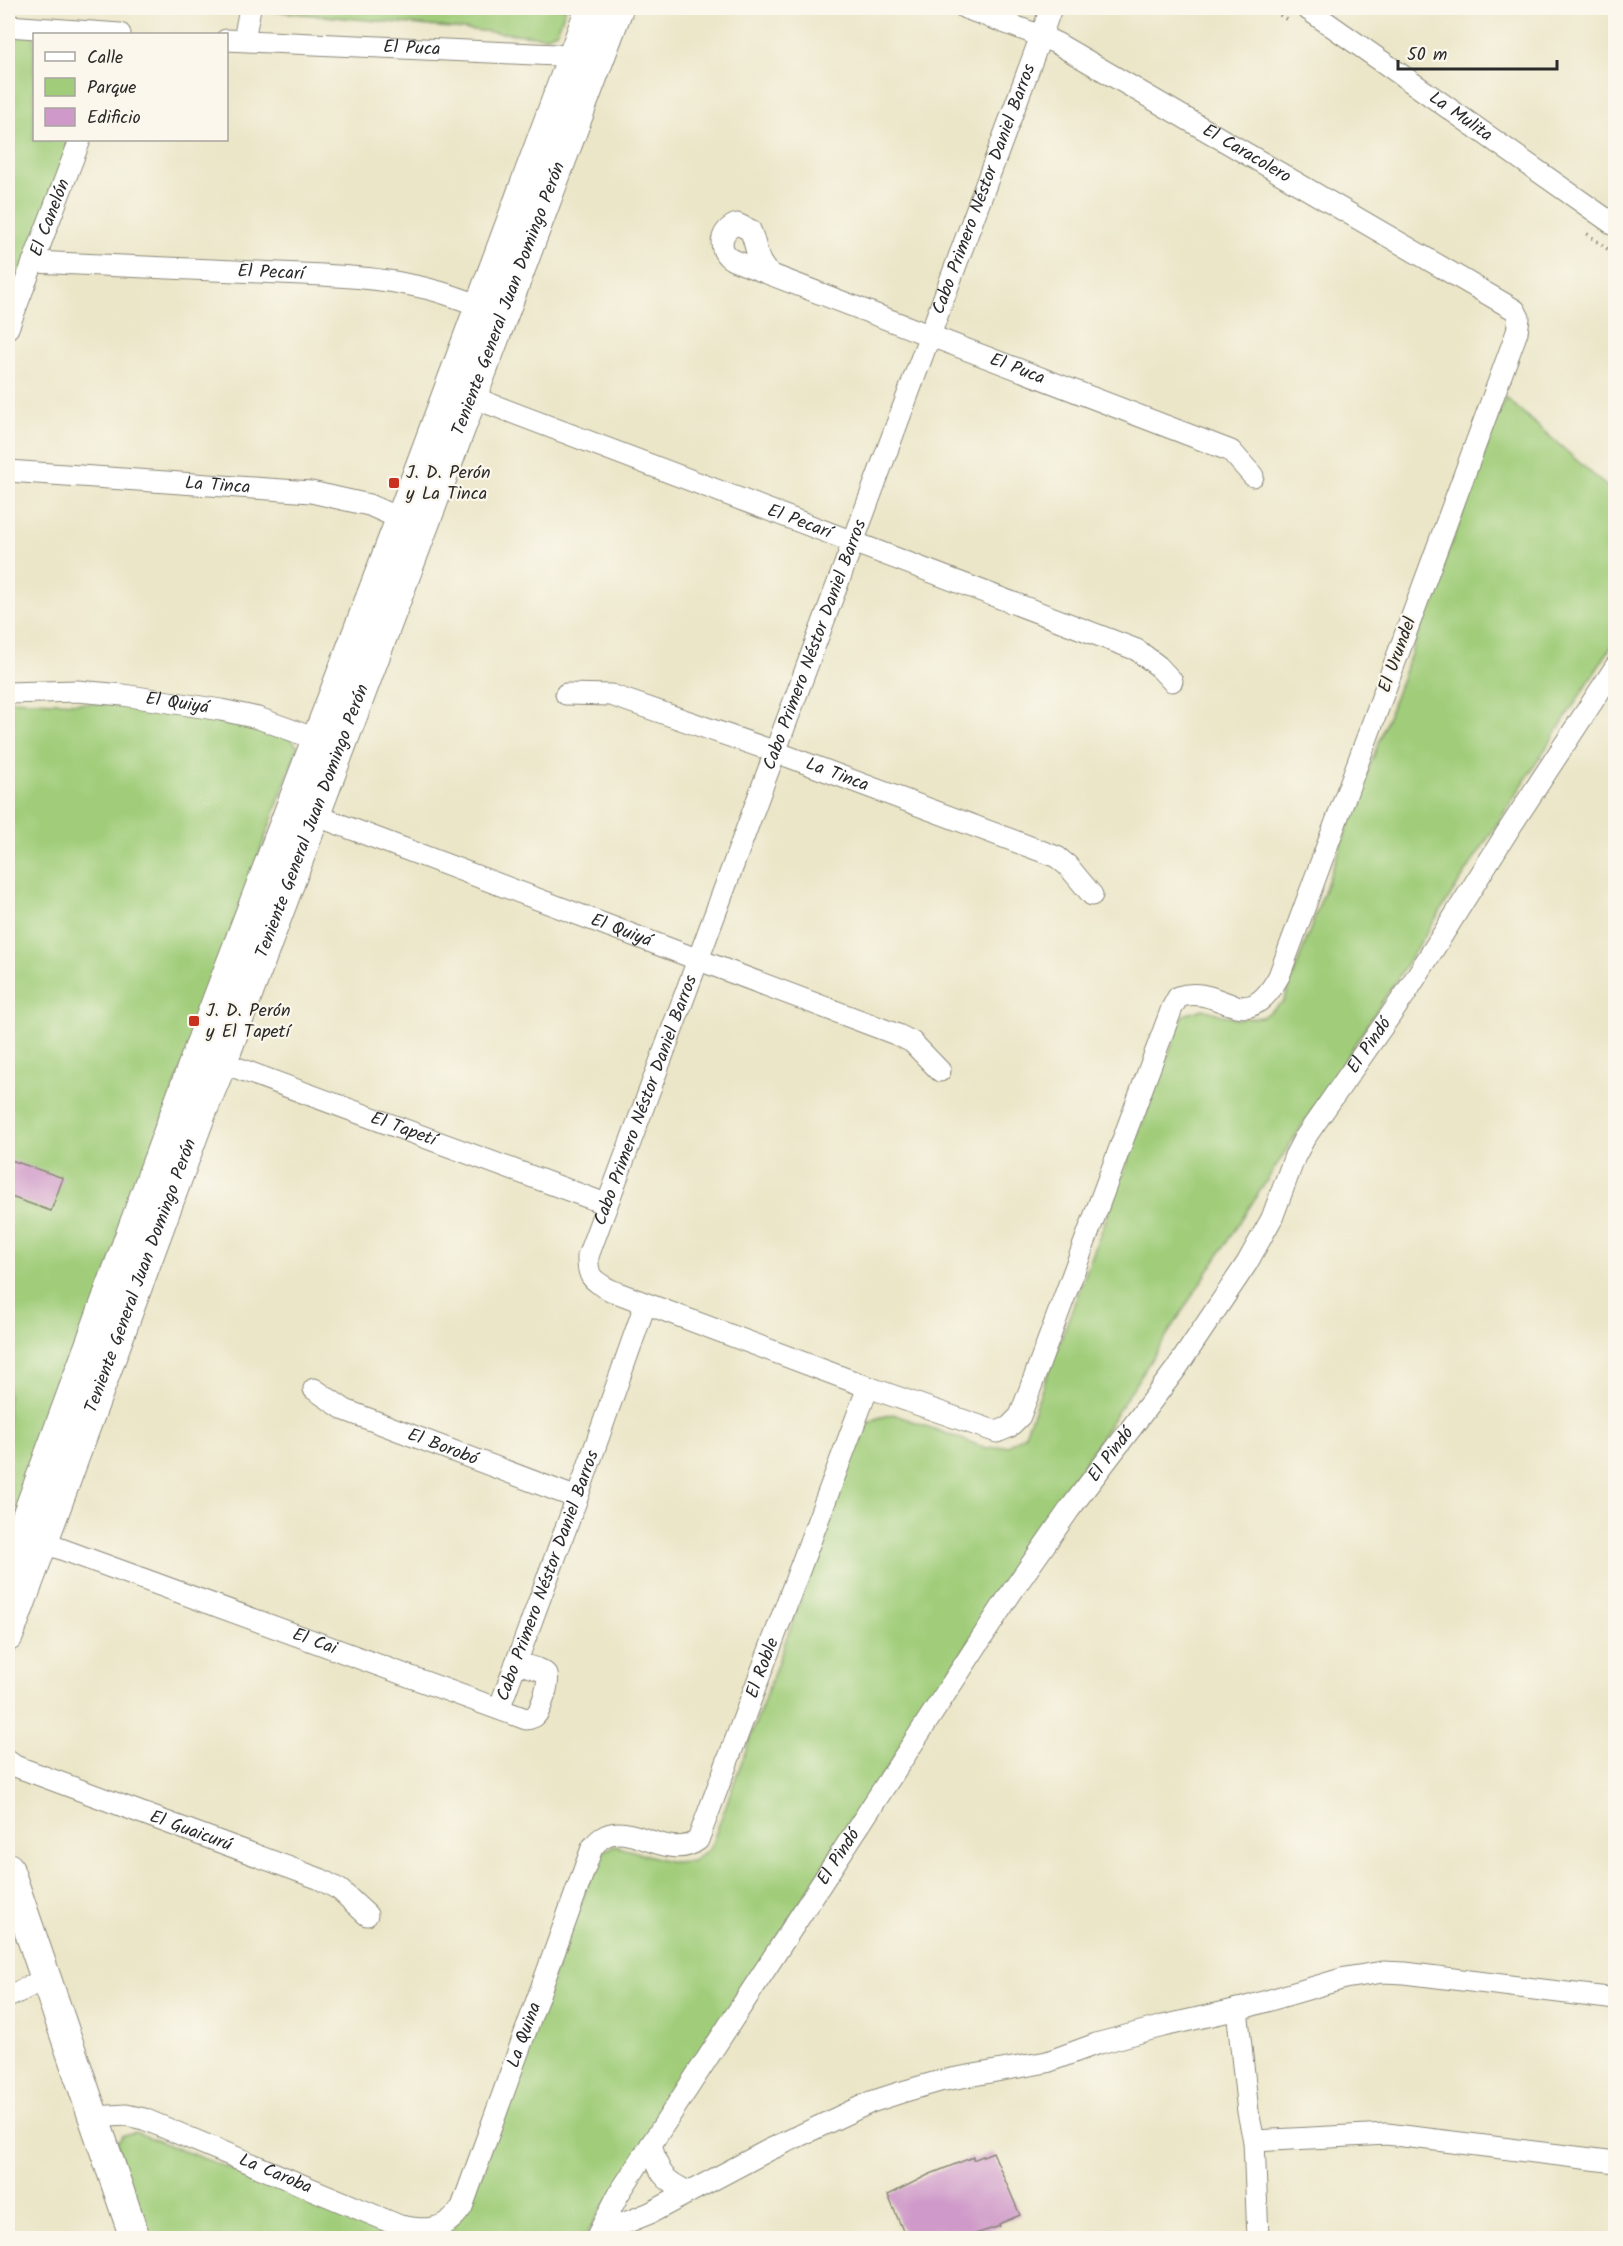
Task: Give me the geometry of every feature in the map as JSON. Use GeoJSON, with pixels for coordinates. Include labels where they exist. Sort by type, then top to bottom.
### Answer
{"type":"FeatureCollection","features":[{"type":"Feature","properties":{"kind":"main road","name":"Teniente General Juan Domingo Perón"},"geometry":{"type":"LineString","coordinates":[[584,63],[591,8]]}},
{"type":"Feature","properties":{"kind":"main road","name":"Teniente General Juan Domingo Perón"},"geometry":{"type":"LineString","coordinates":[[8,1636],[30,1538],[201,1113],[211,1058],[584,63],[618,8]]}},
{"type":"Feature","properties":{"kind":"main road","name":"Teniente General Juan Domingo Perón"},"geometry":{"type":"LineString","coordinates":[[8,1568],[30,1538]]}},
{"type":"Feature","properties":{"kind":"main road"},"geometry":{"type":"LineString","coordinates":[[8,1868],[135,2238]]}},
{"type":"Feature","properties":{"kind":"street"},"geometry":{"type":"LineString","coordinates":[[236,40],[250,8]]}},
{"type":"Feature","properties":{"kind":"street","name":"El Caracolero"},"geometry":{"type":"LineString","coordinates":[[964,8],[1041,36],[1515,310],[1519,318]]}},
{"type":"Feature","properties":{"kind":"street","name":"Cabo Primero Néstor Daniel Barros"},"geometry":{"type":"LineString","coordinates":[[499,1709],[645,1305],[594,1281],[587,1269],[588,1256],[1051,8]]}},
{"type":"Feature","properties":{"kind":"street","name":"La Mulita"},"geometry":{"type":"LineString","coordinates":[[1306,8],[1616,226]]}},
{"type":"Feature","properties":{"kind":"street"},"geometry":{"type":"LineString","coordinates":[[9,23],[110,33]]}},
{"type":"Feature","properties":{"kind":"street","name":"El Puca"},"geometry":{"type":"LineString","coordinates":[[236,40],[556,55],[584,63]]}},
{"type":"Feature","properties":{"kind":"street","name":"El Canelón"},"geometry":{"type":"LineString","coordinates":[[8,328],[80,141]]}},
{"type":"Feature","properties":{"kind":"street","name":"El Pecarí"},"geometry":{"type":"LineString","coordinates":[[33,262],[323,275],[405,283],[453,295],[491,310]]}},
{"type":"Feature","properties":{"kind":"street","name":"El Puca"},"geometry":{"type":"LineString","coordinates":[[772,275],[1231,451],[1253,476]]}},
{"type":"Feature","properties":{"kind":"street","name":"El Urundel"},"geometry":{"type":"LineString","coordinates":[[868,1387],[997,1432],[1009,1427],[1020,1416],[1178,997],[1196,993],[1235,1007],[1250,1006],[1262,1001],[1272,990],[1284,965],[1517,332],[1519,318]]}},
{"type":"Feature","properties":{"kind":"street","name":"El Pecarí"},"geometry":{"type":"LineString","coordinates":[[461,393],[1137,650],[1158,666],[1172,681]]}},
{"type":"Feature","properties":{"kind":"street","name":"La Tinca"},"geometry":{"type":"LineString","coordinates":[[8,471],[311,492],[369,505],[411,524]]}},
{"type":"Feature","properties":{"kind":"street","name":"El Pindó"},"geometry":{"type":"LineString","coordinates":[[598,2236],[618,2195],[1011,1593],[1069,1510],[1176,1369],[1247,1263],[1272,1218],[1295,1156],[1304,1140],[1406,993],[1509,829],[1616,666]]}},
{"type":"Feature","properties":{"kind":"street","name":"El Quiyá"},"geometry":{"type":"LineString","coordinates":[[8,693],[77,691],[123,695],[258,718],[329,743]]}},
{"type":"Feature","properties":{"kind":"street","name":"La Tinca"},"geometry":{"type":"LineString","coordinates":[[566,694],[611,695],[776,752],[1057,857],[1068,866],[1092,895]]}},
{"type":"Feature","properties":{"kind":"street","name":"El Quiyá"},"geometry":{"type":"LineString","coordinates":[[303,811],[698,962],[898,1035],[912,1042],[940,1071]]}},
{"type":"Feature","properties":{"kind":"street","name":"El Tapetí"},"geometry":{"type":"LineString","coordinates":[[211,1058],[606,1204]]}},
{"type":"Feature","properties":{"kind":"street"},"geometry":{"type":"LineString","coordinates":[[645,1305],[868,1387]]}},
{"type":"Feature","properties":{"kind":"street","name":"El Roble"},"geometry":{"type":"LineString","coordinates":[[592,1848],[602,1838],[612,1834],[623,1834],[679,1848],[690,1846],[698,1840],[868,1387]]}},
{"type":"Feature","properties":{"kind":"street","name":"El Borobó"},"geometry":{"type":"LineString","coordinates":[[314,1389],[345,1410],[577,1498]]}},
{"type":"Feature","properties":{"kind":"street","name":"El Cai"},"geometry":{"type":"LineString","coordinates":[[30,1538],[526,1719],[534,1716],[538,1711],[549,1683],[548,1677],[543,1672],[516,1663]]}},
{"type":"Feature","properties":{"kind":"street","name":"El Guaicurú"},"geometry":{"type":"LineString","coordinates":[[8,1761],[15,1766],[320,1879],[340,1890],[367,1915]]}},
{"type":"Feature","properties":{"kind":"street","name":"La Quina"},"geometry":{"type":"LineString","coordinates":[[454,2219],[462,2207],[592,1848]]}},
{"type":"Feature","properties":{"kind":"street"},"geometry":{"type":"LineString","coordinates":[[598,2236],[650,2213],[769,2150],[871,2102],[940,2081],[1047,2062],[1096,2044],[1237,2009],[1344,1978],[1383,1972],[1405,1973],[1616,2000]]}},
{"type":"Feature","properties":{"kind":"street"},"geometry":{"type":"LineString","coordinates":[[8,1997],[47,1978]]}},
{"type":"Feature","properties":{"kind":"street"},"geometry":{"type":"LineString","coordinates":[[1237,2009],[1248,2112],[1254,2141],[1258,2238]]}},
{"type":"Feature","properties":{"kind":"street","name":"La Caroba"},"geometry":{"type":"LineString","coordinates":[[94,2117],[126,2115],[144,2119],[400,2226],[433,2230],[454,2219]]}},
{"type":"Feature","properties":{"kind":"street"},"geometry":{"type":"LineString","coordinates":[[1254,2141],[1387,2134],[1616,2162]]}},
{"type":"Feature","properties":{"kind":"street"},"geometry":{"type":"LineString","coordinates":[[651,2144],[655,2160],[666,2179],[671,2185],[689,2192]]}},
{"type":"Feature","properties":{"kind":"green space"},"geometry":{"type":"Polygon","coordinates":[[[273,8],[566,8],[557,32],[545,37],[272,11],[273,8]]]}},
{"type":"Feature","properties":{"kind":"green space"},"geometry":{"type":"Polygon","coordinates":[[[8,30],[33,34],[33,141],[80,141],[8,328],[8,30]]]}},
{"type":"Feature","properties":{"kind":"green space"},"geometry":{"type":"Polygon","coordinates":[[[1505,397],[1615,494],[1615,641],[584,2238],[421,2238],[453,2229],[597,1861],[603,1851],[615,1846],[672,1862],[692,1861],[710,1849],[864,1425],[893,1414],[986,1448],[1008,1446],[1025,1434],[1183,1015],[1203,1009],[1236,1019],[1262,1017],[1284,1001],[1505,397]]]}},
{"type":"Feature","properties":{"kind":"green space"},"geometry":{"type":"Polygon","coordinates":[[[8,700],[130,705],[276,731],[290,738],[298,747],[8,1547],[8,700]]]}},
{"type":"Feature","properties":{"kind":"green space"},"geometry":{"type":"Polygon","coordinates":[[[135,2132],[410,2238],[143,2238],[117,2142],[124,2135],[135,2132]]]}},
{"type":"Feature","properties":{"kind":"building"},"geometry":{"type":"Polygon","coordinates":[[[8,1159],[63,1178],[51,1211],[8,1196],[8,1159]]]}},
{"type":"Feature","properties":{"kind":"building"},"geometry":{"type":"Polygon","coordinates":[[[993,2152],[1020,2215],[999,2224],[1000,2226],[963,2238],[906,2238],[888,2195],[928,2175],[973,2157],[973,2160],[993,2152]]]}},
{"type":"Feature","properties":{"kind":"place","name":"J. D. Perón y La Tinca"},"geometry":{"type":"Point","coordinates":[394,483]}},
{"type":"Feature","properties":{"kind":"place","name":"J. D. Perón y El Tapetí"},"geometry":{"type":"Point","coordinates":[194,1021]}}]}
